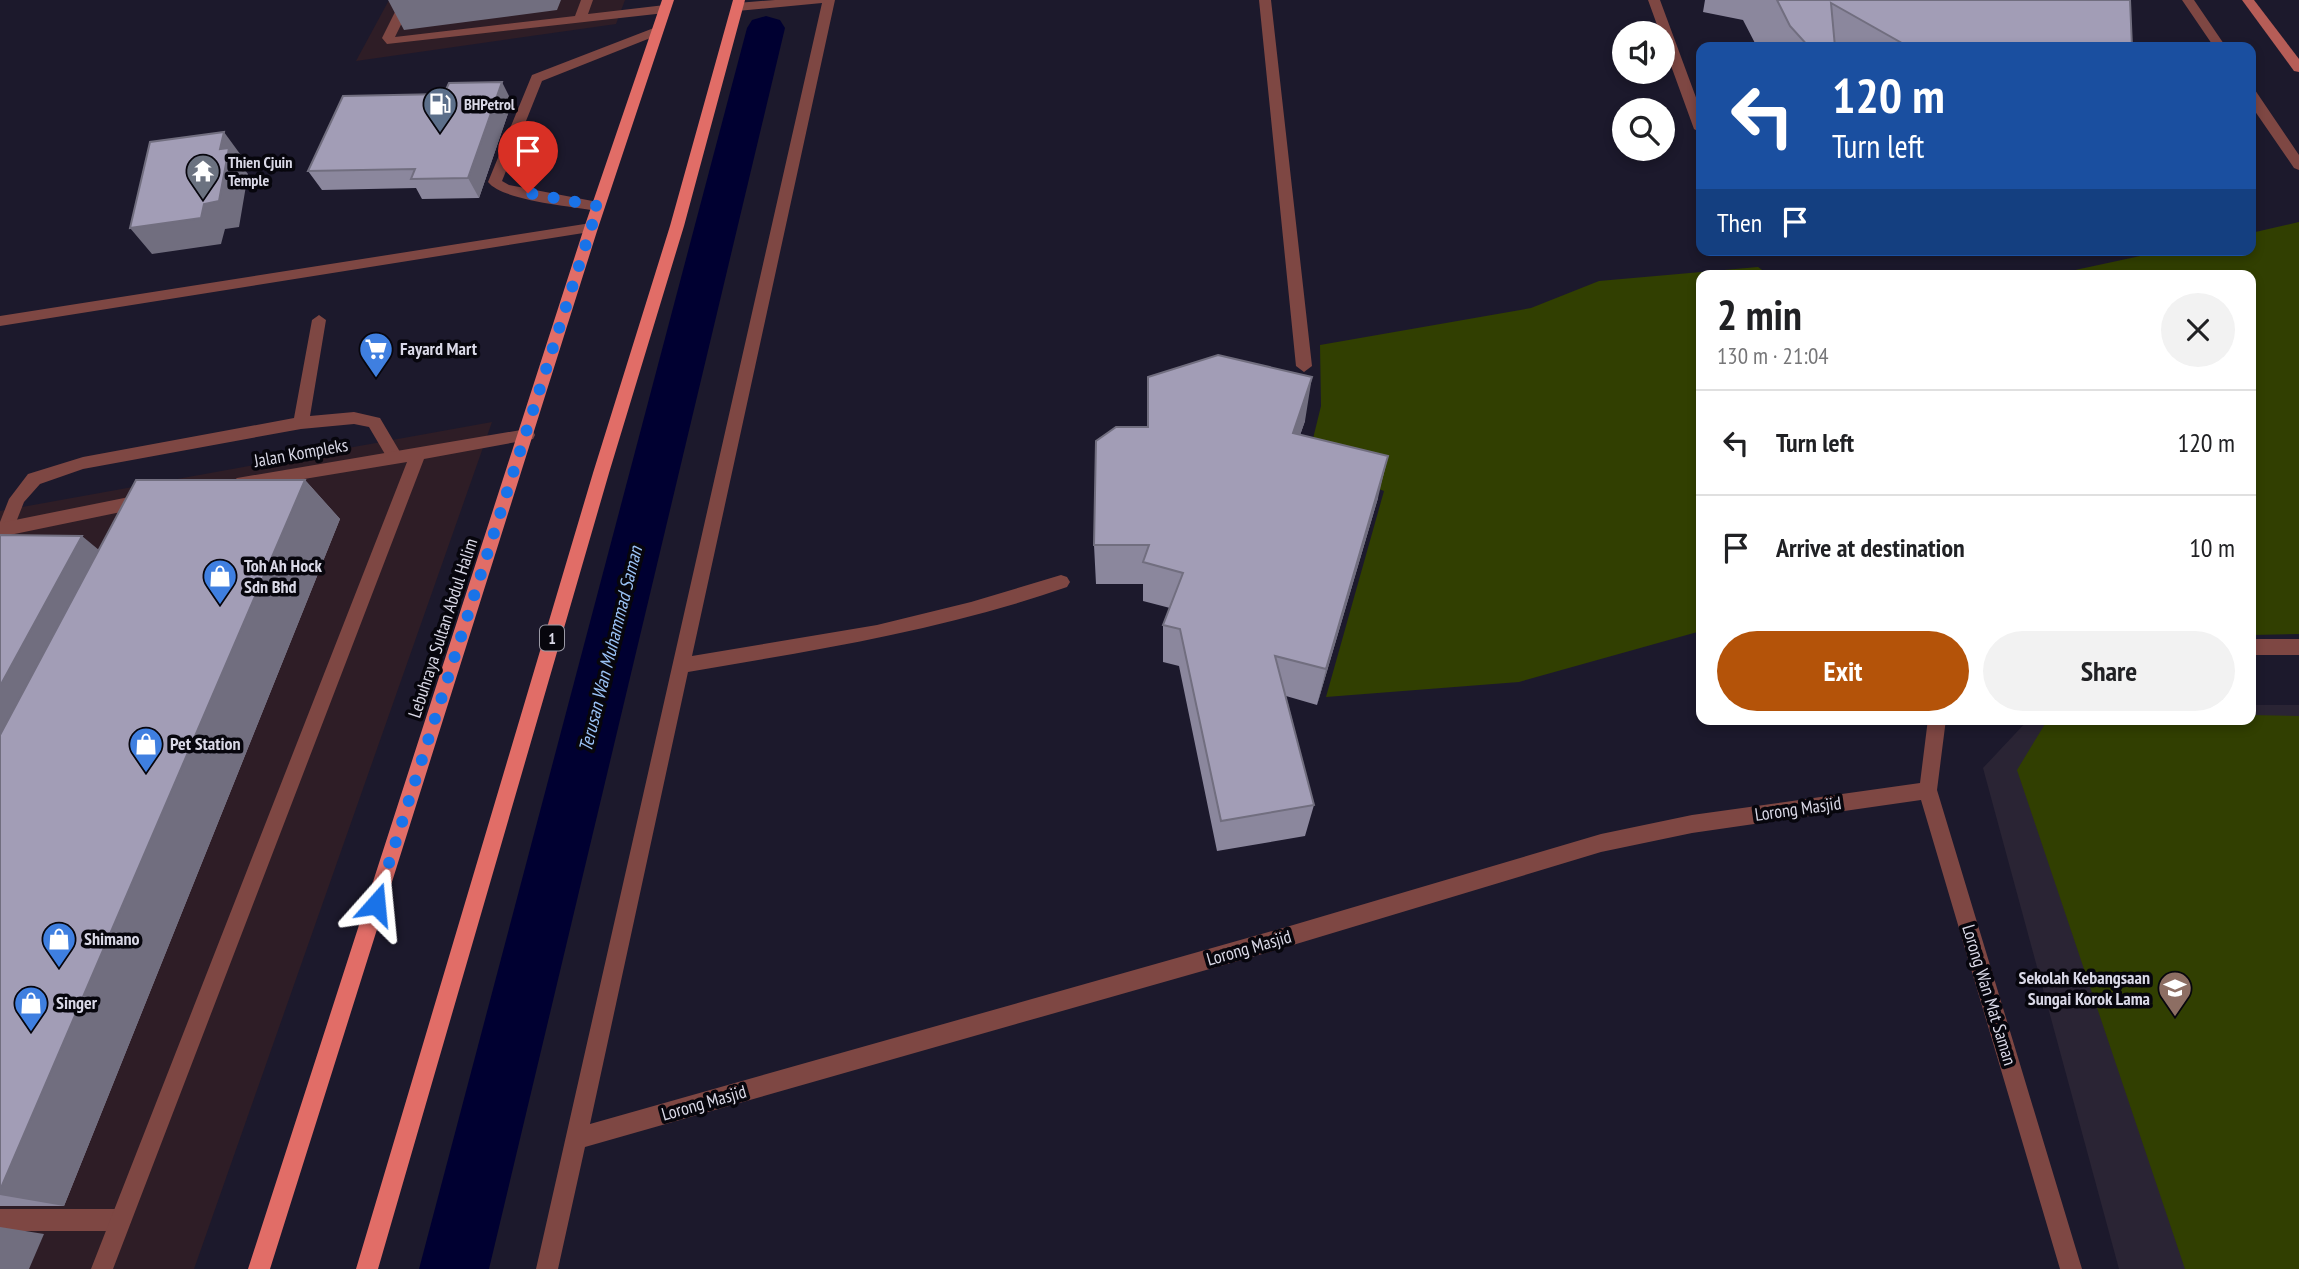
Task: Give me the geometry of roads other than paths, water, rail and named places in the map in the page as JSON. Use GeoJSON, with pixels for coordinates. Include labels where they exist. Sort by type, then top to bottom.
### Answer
{"type":"FeatureCollection","features":[{"type":"Feature","properties":{"kind":"main road"},"geometry":{"type":"LineString","coordinates":[[2248,0],[2299,68]]}},
{"type":"Feature","properties":{"kind":"main road","name":"Lebuhraya Sultan Abdul Halim"},"geometry":{"type":"LineString","coordinates":[[259,1269],[598,206],[667,4]]}},
{"type":"Feature","properties":{"kind":"main road","name":"1"},"geometry":{"type":"LineString","coordinates":[[367,1269],[601,473],[677,226],[738,4]]}},
{"type":"Feature","properties":{"kind":"street"},"geometry":{"type":"LineString","coordinates":[[407,0],[388,38],[391,41],[580,18],[667,4]]}},
{"type":"Feature","properties":{"kind":"street"},"geometry":{"type":"LineString","coordinates":[[580,18],[587,0]]}},
{"type":"Feature","properties":{"kind":"street"},"geometry":{"type":"LineString","coordinates":[[738,4],[818,0]]}},
{"type":"Feature","properties":{"kind":"street"},"geometry":{"type":"LineString","coordinates":[[547,1269],[829,0]]}},
{"type":"Feature","properties":{"kind":"street"},"geometry":{"type":"LineString","coordinates":[[1265,0],[1304,366]]}},
{"type":"Feature","properties":{"kind":"street"},"geometry":{"type":"LineString","coordinates":[[1654,0],[1696,115]]}},
{"type":"Feature","properties":{"kind":"street"},"geometry":{"type":"LineString","coordinates":[[2188,0],[2217,42]]}},
{"type":"Feature","properties":{"kind":"street"},"geometry":{"type":"LineString","coordinates":[[598,206],[505,189],[495,182],[537,78],[659,30]]}},
{"type":"Feature","properties":{"kind":"street"},"geometry":{"type":"LineString","coordinates":[[2256,102],[2299,165]]}},
{"type":"Feature","properties":{"kind":"street"},"geometry":{"type":"LineString","coordinates":[[0,321],[591,228]]}},
{"type":"Feature","properties":{"kind":"street"},"geometry":{"type":"LineString","coordinates":[[301,423],[319,320]]}},
{"type":"Feature","properties":{"kind":"street"},"geometry":{"type":"LineString","coordinates":[[3,530],[17,499],[34,479],[83,463],[301,423],[354,418],[374,422],[395,457]]}},
{"type":"Feature","properties":{"kind":"street","name":"Jalan Kompleks"},"geometry":{"type":"LineString","coordinates":[[221,486],[527,435]]}},
{"type":"Feature","properties":{"kind":"street"},"geometry":{"type":"LineString","coordinates":[[102,1269],[418,453]]}},
{"type":"Feature","properties":{"kind":"street"},"geometry":{"type":"LineString","coordinates":[[3,530],[154,499]]}},
{"type":"Feature","properties":{"kind":"street"},"geometry":{"type":"LineString","coordinates":[[681,666],[877,632],[971,609],[1061,582]]}},
{"type":"Feature","properties":{"kind":"street"},"geometry":{"type":"LineString","coordinates":[[2256,647],[2299,647]]}},
{"type":"Feature","properties":{"kind":"street","name":"Lorong Wan Mat Saman"},"geometry":{"type":"LineString","coordinates":[[1936,725],[1928,790],[2071,1269]]}},
{"type":"Feature","properties":{"kind":"street","name":"Lorong Masjid"},"geometry":{"type":"LineString","coordinates":[[576,1139],[1283,938],[1601,843],[1692,824],[1928,790]]}},
{"type":"Feature","properties":{"kind":"street"},"geometry":{"type":"LineString","coordinates":[[0,1220],[120,1220]]}},
{"type":"Feature","properties":{"kind":"waterway","name":"Terusan Wan Muhammad Saman"},"geometry":{"type":"LineString","coordinates":[[454,1269],[766,28]]}},
{"type":"Feature","properties":{"kind":"place","name":"BHPetrol"},"geometry":{"type":"Point","coordinates":[440,134]}},
{"type":"Feature","properties":{"kind":"place","name":"Thien Cjuin Temple"},"geometry":{"type":"Point","coordinates":[203,201]}},
{"type":"Feature","properties":{"kind":"place","name":"Fayard Mart"},"geometry":{"type":"Point","coordinates":[376,379]}},
{"type":"Feature","properties":{"kind":"place","name":"Toh Ah Hock Sdn Bhd"},"geometry":{"type":"Point","coordinates":[220,606]}},
{"type":"Feature","properties":{"kind":"place","name":"Pet Station"},"geometry":{"type":"Point","coordinates":[146,774]}},
{"type":"Feature","properties":{"kind":"place","name":"Shimano"},"geometry":{"type":"Point","coordinates":[59,969]}},
{"type":"Feature","properties":{"kind":"place","name":"Sekolah Kebangsaan Sungai Korok Lama"},"geometry":{"type":"Point","coordinates":[2175,1018]}},
{"type":"Feature","properties":{"kind":"place","name":"Singer"},"geometry":{"type":"Point","coordinates":[31,1033]}}]}
